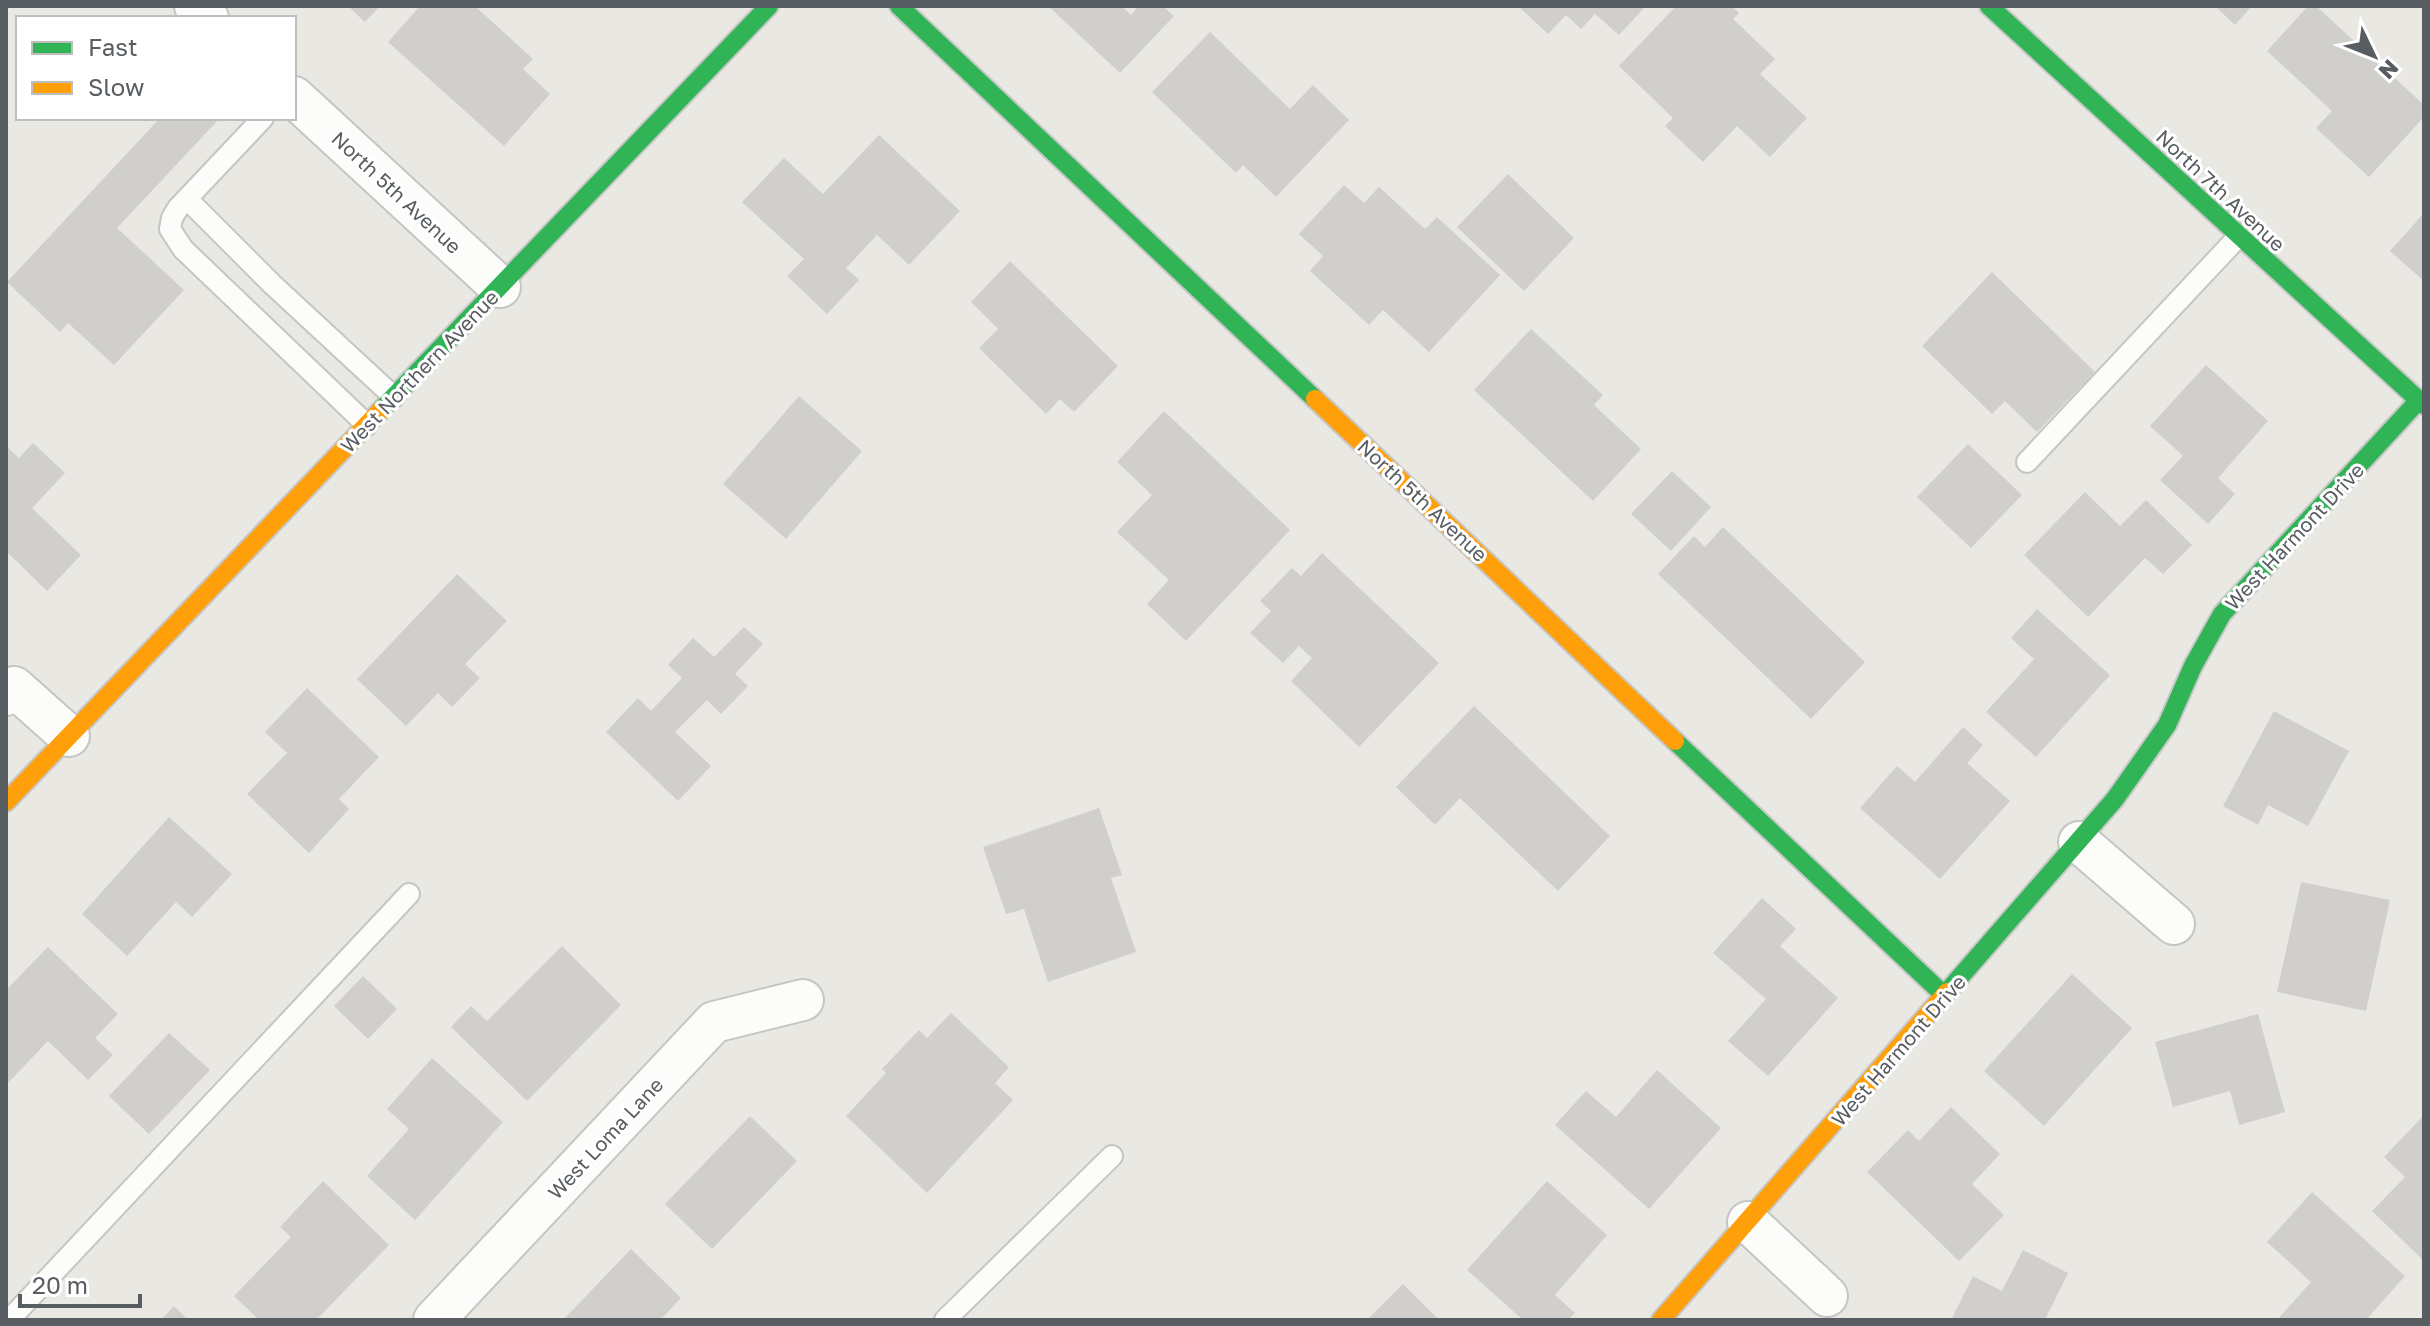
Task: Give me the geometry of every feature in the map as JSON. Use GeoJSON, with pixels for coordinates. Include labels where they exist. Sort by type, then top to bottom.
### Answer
{"type":"FeatureCollection","features":[{"type":"Feature","properties":{"kind":"street","name":"West Northern Avenue"},"geometry":{"type":"LineString","coordinates":[[6,802],[769,6]]}},
{"type":"Feature","properties":{"kind":"street","name":"North 5th Avenue"},"geometry":{"type":"LineString","coordinates":[[899,6],[1945,996]]}},
{"type":"Feature","properties":{"kind":"street","name":"North 7th Avenue"},"geometry":{"type":"LineString","coordinates":[[1989,6],[2422,403]]}},
{"type":"Feature","properties":{"kind":"street","name":"North 5th Avenue"},"geometry":{"type":"LineString","coordinates":[[296,99],[500,287]]}},
{"type":"Feature","properties":{"kind":"street","name":"West Harmont Drive"},"geometry":{"type":"LineString","coordinates":[[1661,1320],[2115,799],[2167,725],[2193,666],[2222,614],[2422,403]]}},
{"type":"Feature","properties":{"kind":"street"},"geometry":{"type":"LineString","coordinates":[[6,695],[14,687],[69,736]]}},
{"type":"Feature","properties":{"kind":"street"},"geometry":{"type":"LineString","coordinates":[[2079,842],[2174,924]]}},
{"type":"Feature","properties":{"kind":"street","name":"West Loma Lane"},"geometry":{"type":"LineString","coordinates":[[434,1320],[714,1022],[803,1000]]}},
{"type":"Feature","properties":{"kind":"street"},"geometry":{"type":"LineString","coordinates":[[1748,1222],[1827,1296]]}},
{"type":"Feature","properties":{"kind":"lane"},"geometry":{"type":"LineString","coordinates":[[261,120],[187,199],[172,218],[170,229],[183,249],[367,425]]}},
{"type":"Feature","properties":{"kind":"lane"},"geometry":{"type":"LineString","coordinates":[[187,199],[273,285],[394,397]]}},
{"type":"Feature","properties":{"kind":"lane"},"geometry":{"type":"LineString","coordinates":[[2027,462],[2239,236]]}},
{"type":"Feature","properties":{"kind":"lane"},"geometry":{"type":"LineString","coordinates":[[9,1320],[409,894]]}},
{"type":"Feature","properties":{"kind":"lane"},"geometry":{"type":"LineString","coordinates":[[945,1320],[1112,1156]]}},
{"type":"Feature","properties":{"kind":"building"},"geometry":{"type":"Polygon","coordinates":[[[348,6],[380,6],[365,22],[348,6]]]}},
{"type":"Feature","properties":{"kind":"building"},"geometry":{"type":"Polygon","coordinates":[[[420,6],[475,6],[533,59],[523,69],[550,94],[504,146],[388,42],[420,6]]]}},
{"type":"Feature","properties":{"kind":"building"},"geometry":{"type":"Polygon","coordinates":[[[1048,6],[1121,6],[1131,15],[1139,6],[1163,6],[1174,16],[1120,73],[1048,6]]]}},
{"type":"Feature","properties":{"kind":"building"},"geometry":{"type":"Polygon","coordinates":[[[1518,6],[1646,6],[1619,35],[1595,14],[1581,29],[1566,15],[1548,34],[1518,6]]]}},
{"type":"Feature","properties":{"kind":"building"},"geometry":{"type":"Polygon","coordinates":[[[1676,6],[1732,6],[1739,13],[1733,19],[1775,59],[1760,74],[1807,118],[1770,157],[1737,126],[1703,162],[1665,126],[1673,118],[1619,66],[1676,6]]]}},
{"type":"Feature","properties":{"kind":"building"},"geometry":{"type":"Polygon","coordinates":[[[2215,6],[2252,6],[2235,25],[2215,6]]]}},
{"type":"Feature","properties":{"kind":"building"},"geometry":{"type":"Polygon","coordinates":[[[2308,6],[2316,6],[2424,105],[2424,117],[2369,177],[2316,128],[2332,111],[2267,51],[2308,6]]]}},
{"type":"Feature","properties":{"kind":"building"},"geometry":{"type":"Polygon","coordinates":[[[1210,32],[1290,109],[1313,85],[1349,120],[1276,197],[1243,165],[1236,173],[1152,92],[1210,32]]]}},
{"type":"Feature","properties":{"kind":"building"},"geometry":{"type":"Polygon","coordinates":[[[158,120],[218,120],[117,228],[184,290],[114,365],[68,323],[60,332],[7,282],[158,120]]]}},
{"type":"Feature","properties":{"kind":"building"},"geometry":{"type":"Polygon","coordinates":[[[879,135],[960,211],[909,265],[877,235],[846,268],[859,280],[827,314],[787,276],[804,259],[742,202],[784,158],[823,194],[879,135]]]}},
{"type":"Feature","properties":{"kind":"building"},"geometry":{"type":"Polygon","coordinates":[[[1508,174],[1574,238],[1524,291],[1457,227],[1508,174]]]}},
{"type":"Feature","properties":{"kind":"building"},"geometry":{"type":"Polygon","coordinates":[[[1344,185],[1364,203],[1379,187],[1425,229],[1437,217],[1500,275],[1429,352],[1383,310],[1369,325],[1310,271],[1323,256],[1299,234],[1344,185]]]}},
{"type":"Feature","properties":{"kind":"building"},"geometry":{"type":"Polygon","coordinates":[[[2424,213],[2424,281],[2390,251],[2424,213]]]}},
{"type":"Feature","properties":{"kind":"building"},"geometry":{"type":"Polygon","coordinates":[[[1010,261],[1118,366],[1074,412],[1060,399],[1046,414],[979,348],[998,329],[971,302],[1010,261]]]}},
{"type":"Feature","properties":{"kind":"building"},"geometry":{"type":"Polygon","coordinates":[[[1992,272],[2095,372],[2037,432],[2005,401],[1992,414],[1922,346],[1992,272]]]}},
{"type":"Feature","properties":{"kind":"building"},"geometry":{"type":"Polygon","coordinates":[[[1531,329],[1603,395],[1594,405],[1641,449],[1593,501],[1474,390],[1531,329]]]}},
{"type":"Feature","properties":{"kind":"building"},"geometry":{"type":"Polygon","coordinates":[[[2206,365],[2268,421],[2218,478],[2235,494],[2208,524],[2160,480],[2183,456],[2150,426],[2206,365]]]}},
{"type":"Feature","properties":{"kind":"building"},"geometry":{"type":"Polygon","coordinates":[[[799,396],[862,451],[786,539],[723,484],[799,396]]]}},
{"type":"Feature","properties":{"kind":"building"},"geometry":{"type":"Polygon","coordinates":[[[1164,411],[1290,530],[1186,641],[1147,604],[1169,580],[1117,532],[1152,495],[1117,462],[1164,411]]]}},
{"type":"Feature","properties":{"kind":"building"},"geometry":{"type":"Polygon","coordinates":[[[33,443],[65,473],[32,508],[81,555],[47,591],[6,551],[6,446],[19,458],[33,443]]]}},
{"type":"Feature","properties":{"kind":"building"},"geometry":{"type":"Polygon","coordinates":[[[1968,444],[2022,495],[1971,548],[1917,497],[1968,444]]]}},
{"type":"Feature","properties":{"kind":"building"},"geometry":{"type":"Polygon","coordinates":[[[1672,471],[1711,507],[1671,551],[1631,514],[1672,471]]]}},
{"type":"Feature","properties":{"kind":"building"},"geometry":{"type":"Polygon","coordinates":[[[2085,492],[2120,526],[2146,500],[2192,545],[2163,574],[2145,558],[2088,617],[2024,555],[2085,492]]]}},
{"type":"Feature","properties":{"kind":"building"},"geometry":{"type":"Polygon","coordinates":[[[1723,527],[1865,662],[1811,719],[1658,574],[1694,536],[1705,547],[1723,527]]]}},
{"type":"Feature","properties":{"kind":"building"},"geometry":{"type":"Polygon","coordinates":[[[1322,553],[1439,663],[1359,747],[1291,681],[1312,658],[1299,646],[1283,663],[1250,633],[1271,611],[1260,601],[1292,568],[1301,576],[1322,553]]]}},
{"type":"Feature","properties":{"kind":"building"},"geometry":{"type":"Polygon","coordinates":[[[457,574],[507,621],[465,664],[480,678],[452,707],[438,693],[406,726],[357,679],[457,574]]]}},
{"type":"Feature","properties":{"kind":"building"},"geometry":{"type":"Polygon","coordinates":[[[2037,609],[2110,675],[2036,757],[1986,712],[2034,659],[2011,638],[2037,609]]]}},
{"type":"Feature","properties":{"kind":"building"},"geometry":{"type":"Polygon","coordinates":[[[744,627],[763,644],[735,674],[748,686],[721,714],[707,700],[675,732],[711,766],[678,801],[606,732],[638,698],[651,711],[682,678],[668,665],[693,638],[714,657],[744,627]]]}},
{"type":"Feature","properties":{"kind":"building"},"geometry":{"type":"Polygon","coordinates":[[[307,688],[379,757],[339,799],[349,809],[309,853],[247,794],[287,753],[265,732],[307,688]]]}},
{"type":"Feature","properties":{"kind":"building"},"geometry":{"type":"Polygon","coordinates":[[[1474,706],[1610,836],[1558,891],[1460,798],[1435,825],[1396,787],[1474,706]]]}},
{"type":"Feature","properties":{"kind":"building"},"geometry":{"type":"Polygon","coordinates":[[[2274,711],[2349,751],[2308,826],[2268,805],[2258,825],[2223,806],[2274,711]]]}},
{"type":"Feature","properties":{"kind":"building"},"geometry":{"type":"Polygon","coordinates":[[[1963,727],[1983,745],[1967,763],[2010,801],[1940,879],[1860,808],[1897,766],[1915,782],[1963,727]]]}},
{"type":"Feature","properties":{"kind":"building"},"geometry":{"type":"Polygon","coordinates":[[[1099,808],[1122,875],[1111,878],[1136,952],[1048,982],[1024,909],[1006,914],[983,847],[1099,808]]]}},
{"type":"Feature","properties":{"kind":"building"},"geometry":{"type":"Polygon","coordinates":[[[169,817],[232,874],[192,917],[176,902],[127,956],[82,914],[169,817]]]}},
{"type":"Feature","properties":{"kind":"building"},"geometry":{"type":"Polygon","coordinates":[[[2301,882],[2390,900],[2366,1011],[2277,992],[2301,882]]]}},
{"type":"Feature","properties":{"kind":"building"},"geometry":{"type":"Polygon","coordinates":[[[1762,898],[1796,929],[1780,946],[1838,998],[1768,1076],[1728,1041],[1766,999],[1713,953],[1762,898]]]}},
{"type":"Feature","properties":{"kind":"building"},"geometry":{"type":"Polygon","coordinates":[[[562,946],[621,1005],[527,1101],[451,1027],[471,1006],[487,1021],[562,946]]]}},
{"type":"Feature","properties":{"kind":"building"},"geometry":{"type":"Polygon","coordinates":[[[48,947],[118,1014],[95,1038],[113,1055],[88,1080],[48,1041],[6,1085],[6,990],[48,947]]]}},
{"type":"Feature","properties":{"kind":"building"},"geometry":{"type":"Polygon","coordinates":[[[2072,974],[2132,1028],[2044,1126],[1984,1071],[2072,974]]]}},
{"type":"Feature","properties":{"kind":"building"},"geometry":{"type":"Polygon","coordinates":[[[363,976],[397,1009],[368,1039],[334,1006],[363,976]]]}},
{"type":"Feature","properties":{"kind":"building"},"geometry":{"type":"Polygon","coordinates":[[[951,1013],[1009,1067],[995,1083],[1013,1100],[927,1193],[846,1116],[886,1073],[882,1069],[919,1030],[927,1038],[951,1013]]]}},
{"type":"Feature","properties":{"kind":"building"},"geometry":{"type":"Polygon","coordinates":[[[2258,1014],[2285,1112],[2239,1125],[2230,1091],[2173,1107],[2155,1042],[2258,1014]]]}},
{"type":"Feature","properties":{"kind":"building"},"geometry":{"type":"Polygon","coordinates":[[[169,1033],[210,1070],[149,1134],[109,1096],[169,1033]]]}},
{"type":"Feature","properties":{"kind":"building"},"geometry":{"type":"Polygon","coordinates":[[[432,1058],[503,1122],[415,1220],[367,1176],[409,1129],[387,1109],[432,1058]]]}},
{"type":"Feature","properties":{"kind":"building"},"geometry":{"type":"Polygon","coordinates":[[[1657,1070],[1721,1128],[1649,1209],[1555,1125],[1586,1091],[1616,1117],[1657,1070]]]}},
{"type":"Feature","properties":{"kind":"building"},"geometry":{"type":"Polygon","coordinates":[[[1951,1107],[2000,1154],[1972,1184],[2004,1215],[1959,1261],[1867,1172],[1908,1130],[1919,1141],[1951,1107]]]}},
{"type":"Feature","properties":{"kind":"building"},"geometry":{"type":"Polygon","coordinates":[[[2424,1115],[2424,1261],[2372,1211],[2405,1177],[2384,1157],[2424,1115]]]}},
{"type":"Feature","properties":{"kind":"building"},"geometry":{"type":"Polygon","coordinates":[[[750,1116],[797,1161],[712,1249],[665,1204],[750,1116]]]}},
{"type":"Feature","properties":{"kind":"building"},"geometry":{"type":"Polygon","coordinates":[[[323,1181],[389,1245],[316,1320],[259,1320],[234,1296],[291,1237],[280,1227],[323,1181]]]}},
{"type":"Feature","properties":{"kind":"building"},"geometry":{"type":"Polygon","coordinates":[[[1547,1181],[1607,1235],[1555,1295],[1575,1313],[1568,1320],[1523,1320],[1467,1270],[1547,1181]]]}},
{"type":"Feature","properties":{"kind":"building"},"geometry":{"type":"Polygon","coordinates":[[[2312,1192],[2405,1276],[2366,1320],[2277,1320],[2311,1282],[2267,1242],[2312,1192]]]}},
{"type":"Feature","properties":{"kind":"building"},"geometry":{"type":"Polygon","coordinates":[[[631,1249],[681,1298],[660,1320],[563,1320],[631,1249]]]}},
{"type":"Feature","properties":{"kind":"building"},"geometry":{"type":"Polygon","coordinates":[[[2023,1250],[2068,1273],[2045,1320],[1951,1320],[1973,1276],[2002,1291],[2023,1250]]]}},
{"type":"Feature","properties":{"kind":"building"},"geometry":{"type":"Polygon","coordinates":[[[1403,1284],[1439,1320],[1367,1320],[1403,1284]]]}},
{"type":"Feature","properties":{"kind":"building"},"geometry":{"type":"Polygon","coordinates":[[[174,1306],[188,1320],[161,1320],[174,1306]]]}},
{"type":"Feature","properties":{"kind":"traffic: fast"},"geometry":{"type":"LineString","coordinates":[[381,410],[769,6]]}},
{"type":"Feature","properties":{"kind":"traffic: fast"},"geometry":{"type":"LineString","coordinates":[[899,6],[1315,399]]}},
{"type":"Feature","properties":{"kind":"traffic: fast"},"geometry":{"type":"LineString","coordinates":[[1989,6],[2424,405]]}},
{"type":"Feature","properties":{"kind":"traffic: fast"},"geometry":{"type":"LineString","coordinates":[[1947,992],[2115,799],[2167,725],[2193,666],[2222,614],[2419,400]]}},
{"type":"Feature","properties":{"kind":"traffic: fast"},"geometry":{"type":"LineString","coordinates":[[1675,741],[1945,996]]}},
{"type":"Feature","properties":{"kind":"traffic: slow"},"geometry":{"type":"LineString","coordinates":[[1315,399],[1675,741]]}},
{"type":"Feature","properties":{"kind":"traffic: slow"},"geometry":{"type":"LineString","coordinates":[[6,802],[381,410]]}},
{"type":"Feature","properties":{"kind":"traffic: slow"},"geometry":{"type":"LineString","coordinates":[[1661,1320],[1947,992]]}}]}
